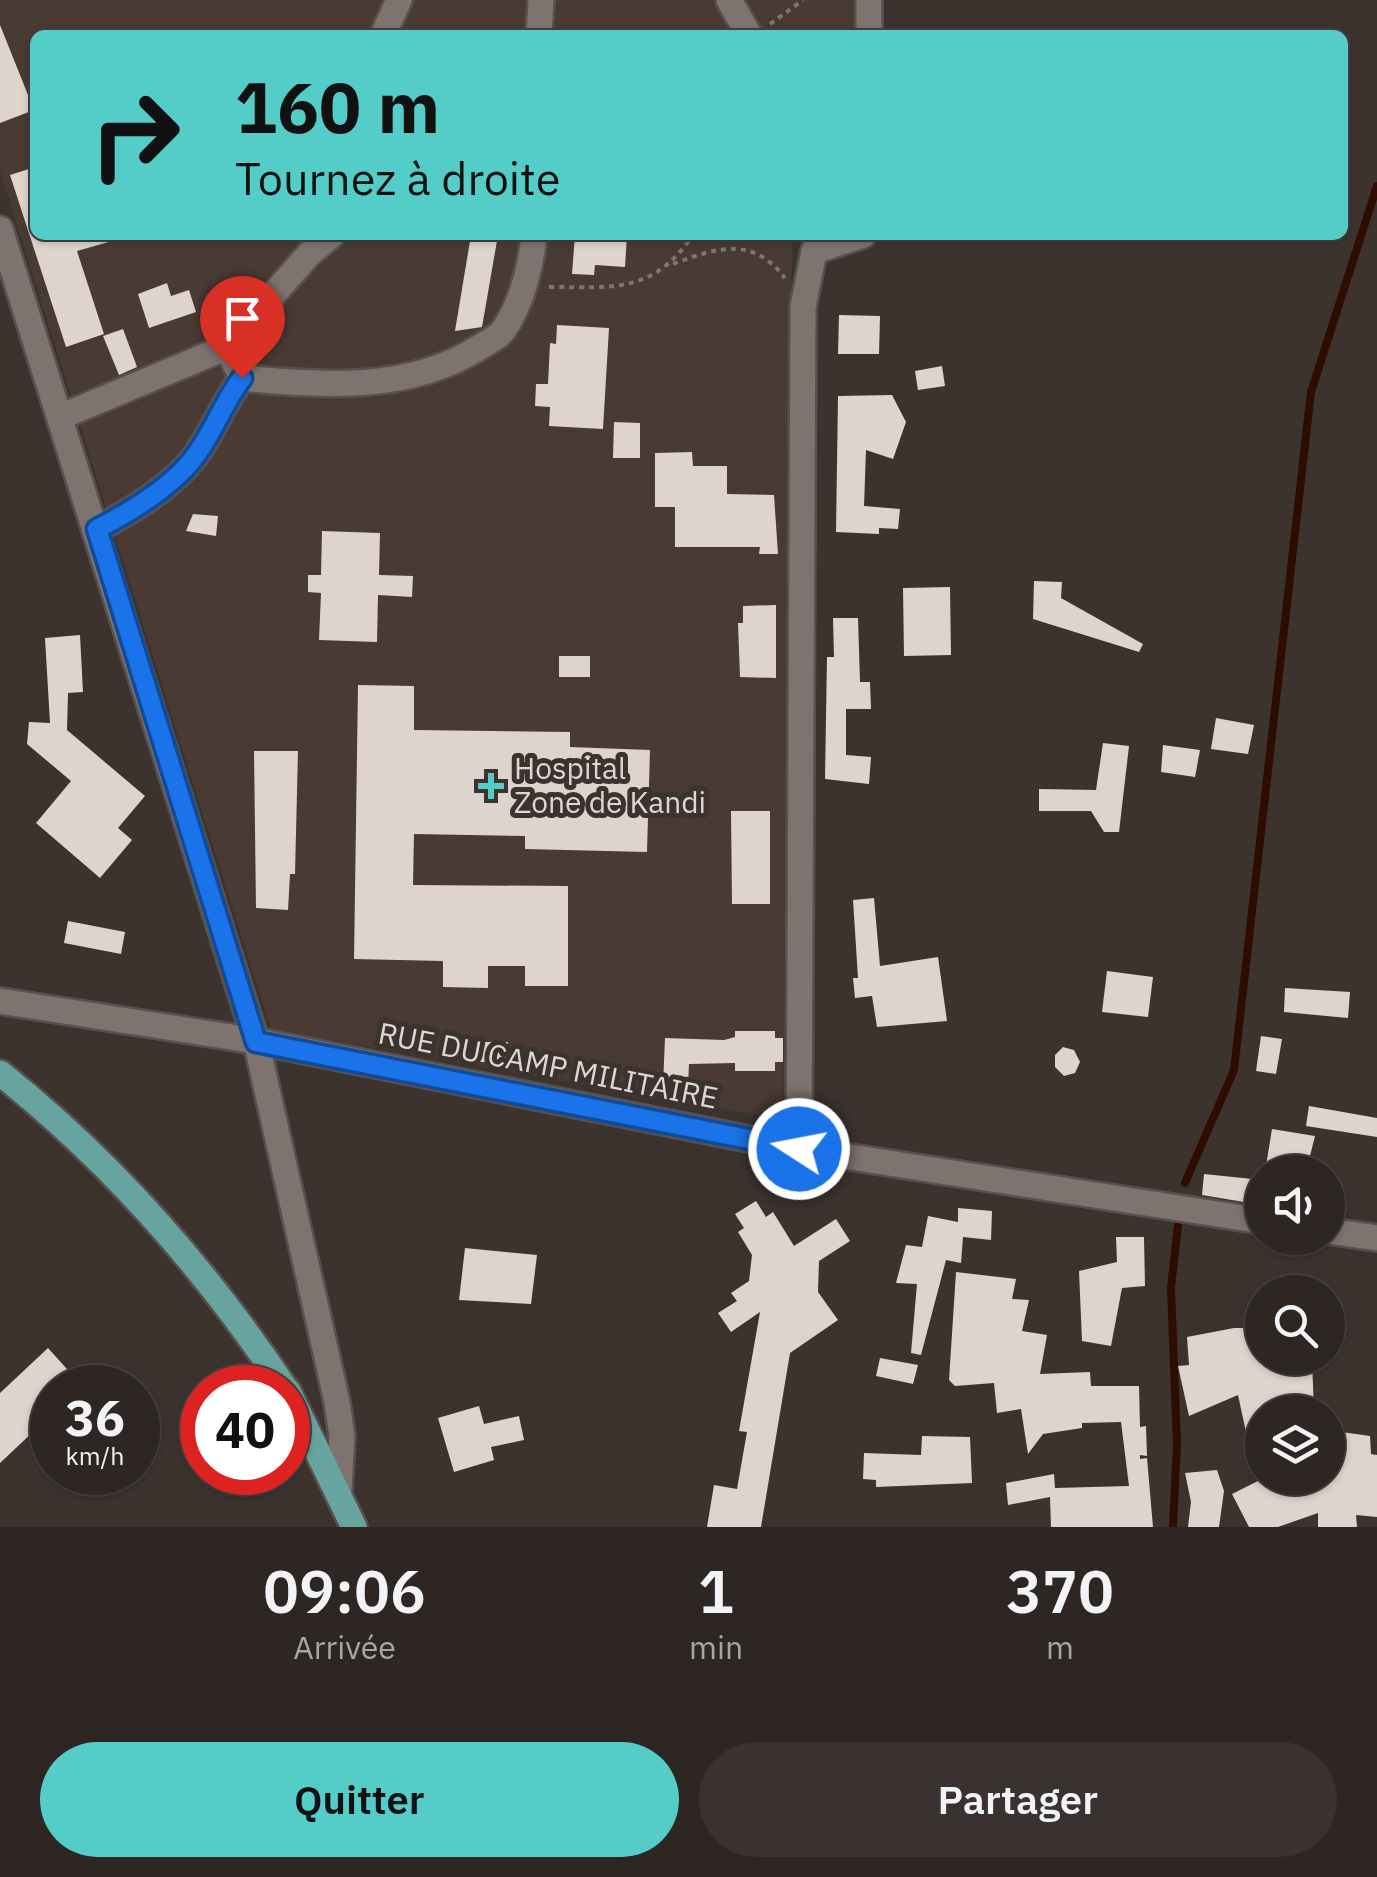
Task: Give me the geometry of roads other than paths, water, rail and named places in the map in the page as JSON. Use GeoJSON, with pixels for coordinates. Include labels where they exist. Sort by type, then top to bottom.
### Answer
{"type":"FeatureCollection","features":[{"type":"Feature","properties":{"kind":"main road"},"geometry":{"type":"LineString","coordinates":[[0,1073],[108,1167],[164,1227],[269,1365]]}},
{"type":"Feature","properties":{"kind":"main road"},"geometry":{"type":"LineString","coordinates":[[310,1435],[354,1527]]}},
{"type":"Feature","properties":{"kind":"street"},"geometry":{"type":"LineString","coordinates":[[386,30],[398,0]]}},
{"type":"Feature","properties":{"kind":"street"},"geometry":{"type":"LineString","coordinates":[[539,30],[541,0]]}},
{"type":"Feature","properties":{"kind":"street"},"geometry":{"type":"LineString","coordinates":[[729,0],[757,30]]}},
{"type":"Feature","properties":{"kind":"street"},"geometry":{"type":"LineString","coordinates":[[869,30],[870,0]]}},
{"type":"Feature","properties":{"kind":"street"},"geometry":{"type":"LineString","coordinates":[[0,230],[256,1042],[337,1402],[342,1436],[339,1490]]}},
{"type":"Feature","properties":{"kind":"street"},"geometry":{"type":"LineString","coordinates":[[242,378],[299,384],[406,380],[464,358],[503,332],[524,287],[533,240]]}},
{"type":"Feature","properties":{"kind":"street"},"geometry":{"type":"LineString","coordinates":[[799,1149],[803,307],[814,250],[847,240]]}},
{"type":"Feature","properties":{"kind":"street"},"geometry":{"type":"LineString","coordinates":[[60,417],[227,347],[310,244]]}},
{"type":"Feature","properties":{"kind":"street"},"geometry":{"type":"LineString","coordinates":[[227,347],[242,378]]}},
{"type":"Feature","properties":{"kind":"street"},"geometry":{"type":"LineString","coordinates":[[97,529],[154,494],[193,458],[220,408],[242,378]]}},
{"type":"Feature","properties":{"kind":"street","name":"RUE DU CAMP MILITAIRE"},"geometry":{"type":"LineString","coordinates":[[0,1000],[256,1042],[799,1149],[1245,1218]]}},
{"type":"Feature","properties":{"kind":"street"},"geometry":{"type":"LineString","coordinates":[[1345,1233],[1377,1238]]}},
{"type":"Feature","properties":{"kind":"waterway"},"geometry":{"type":"LineString","coordinates":[[1185,1183],[1234,1070],[1311,392],[1377,186]]}},
{"type":"Feature","properties":{"kind":"waterway"},"geometry":{"type":"LineString","coordinates":[[1173,1527],[1177,1443],[1171,1287],[1178,1225]]}},
{"type":"Feature","properties":{"kind":"place","name":"Hospital Zone de Kandi"},"geometry":{"type":"Point","coordinates":[491,786]}}]}
